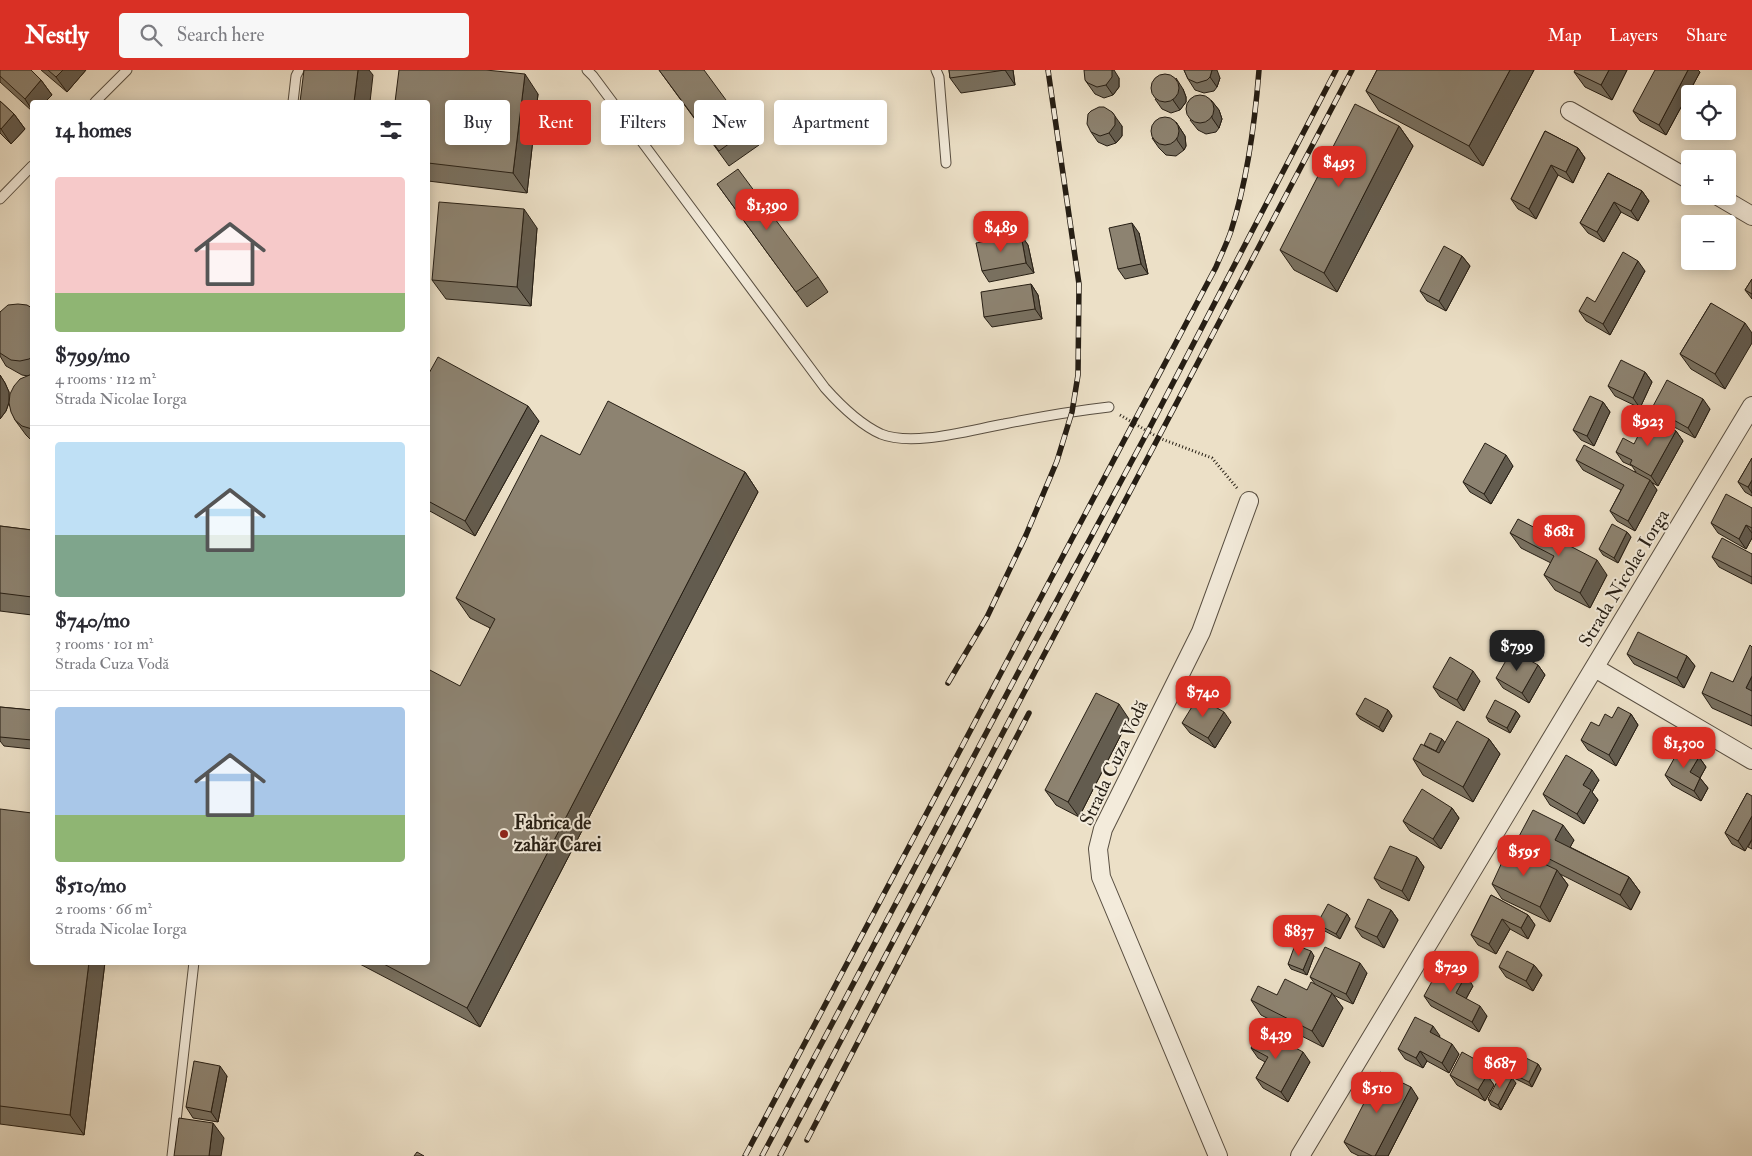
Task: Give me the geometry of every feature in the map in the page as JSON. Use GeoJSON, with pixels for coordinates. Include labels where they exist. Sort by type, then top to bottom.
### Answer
{"type":"FeatureCollection","features":[{"type":"Feature","properties":{"kind":"street"},"geometry":{"type":"LineString","coordinates":[[1570,111],[1681,175]]}},
{"type":"Feature","properties":{"kind":"street"},"geometry":{"type":"LineString","coordinates":[[1733,205],[1752,216]]}},
{"type":"Feature","properties":{"kind":"street","name":"Strada Nicolae Iorga"},"geometry":{"type":"LineString","coordinates":[[1300,1156],[1752,406]]}},
{"type":"Feature","properties":{"kind":"street","name":"Strada Cuza Vodă"},"geometry":{"type":"LineString","coordinates":[[1218,1156],[1101,877],[1098,849],[1103,829],[1201,632],[1249,501]]}},
{"type":"Feature","properties":{"kind":"street"},"geometry":{"type":"LineString","coordinates":[[1595,668],[1752,760]]}},
{"type":"Feature","properties":{"kind":"lane"},"geometry":{"type":"LineString","coordinates":[[97,100],[128,70]]}},
{"type":"Feature","properties":{"kind":"lane"},"geometry":{"type":"LineString","coordinates":[[292,100],[296,76],[299,70]]}},
{"type":"Feature","properties":{"kind":"lane"},"geometry":{"type":"LineString","coordinates":[[587,70],[825,388],[858,420],[880,434],[897,438],[925,438],[1109,407]]}},
{"type":"Feature","properties":{"kind":"lane"},"geometry":{"type":"LineString","coordinates":[[936,70],[939,77],[946,162]]}},
{"type":"Feature","properties":{"kind":"lane"},"geometry":{"type":"LineString","coordinates":[[0,199],[30,168]]}},
{"type":"Feature","properties":{"kind":"lane"},"geometry":{"type":"LineString","coordinates":[[172,1156],[194,965]]}},
{"type":"Feature","properties":{"kind":"path"},"geometry":{"type":"LineString","coordinates":[[1109,407],[1123,418],[1158,438],[1212,458],[1249,501]]}},
{"type":"Feature","properties":{"kind":"building"},"geometry":{"type":"Polygon","coordinates":[[[0,70],[31,70],[41,80],[25,99],[0,76],[0,70]]]}},
{"type":"Feature","properties":{"kind":"building"},"geometry":{"type":"Polygon","coordinates":[[[48,70],[63,70],[56,77],[48,70]]]}},
{"type":"Feature","properties":{"kind":"building"},"geometry":{"type":"Polygon","coordinates":[[[304,70],[358,70],[354,100],[300,100],[304,70]]]}},
{"type":"Feature","properties":{"kind":"building"},"geometry":{"type":"Polygon","coordinates":[[[399,70],[486,70],[525,74],[522,100],[520,100],[513,173],[430,163],[430,100],[395,100],[399,70]]]}},
{"type":"Feature","properties":{"kind":"building"},"geometry":{"type":"Polygon","coordinates":[[[659,70],[704,70],[726,100],[694,100],[694,117],[684,104],[684,100],[681,100],[659,70]]]}},
{"type":"Feature","properties":{"kind":"building"},"geometry":{"type":"Polygon","coordinates":[[[949,70],[1005,70],[950,78],[949,70]]]}},
{"type":"Feature","properties":{"kind":"building"},"geometry":{"type":"Polygon","coordinates":[[[1084,70],[1112,70],[1112,77],[1106,85],[1097,87],[1085,80],[1084,70]]]}},
{"type":"Feature","properties":{"kind":"building"},"geometry":{"type":"Polygon","coordinates":[[[1184,70],[1212,70],[1207,80],[1197,83],[1188,79],[1184,70]]]}},
{"type":"Feature","properties":{"kind":"building"},"geometry":{"type":"Polygon","coordinates":[[[1377,70],[1510,70],[1469,146],[1366,91],[1377,70]]]}},
{"type":"Feature","properties":{"kind":"building"},"geometry":{"type":"Polygon","coordinates":[[[1575,70],[1609,70],[1601,85],[1574,72],[1575,70]]]}},
{"type":"Feature","properties":{"kind":"building"},"geometry":{"type":"Polygon","coordinates":[[[1655,70],[1688,70],[1659,125],[1633,111],[1655,70]]]}},
{"type":"Feature","properties":{"kind":"building"},"geometry":{"type":"Polygon","coordinates":[[[1165,74],[1175,78],[1179,88],[1175,98],[1165,102],[1155,98],[1151,88],[1155,78],[1165,74]]]}},
{"type":"Feature","properties":{"kind":"building"},"geometry":{"type":"Polygon","coordinates":[[[1200,95],[1210,99],[1214,109],[1210,119],[1200,123],[1190,119],[1186,109],[1190,99],[1200,95]]]}},
{"type":"Feature","properties":{"kind":"building"},"geometry":{"type":"Polygon","coordinates":[[[0,101],[14,114],[1,129],[0,128],[0,101]]]}},
{"type":"Feature","properties":{"kind":"building"},"geometry":{"type":"Polygon","coordinates":[[[1355,104],[1399,126],[1324,273],[1280,250],[1355,104]]]}},
{"type":"Feature","properties":{"kind":"building"},"geometry":{"type":"Polygon","coordinates":[[[1099,107],[1104,107],[1115,116],[1115,125],[1109,133],[1100,136],[1091,132],[1087,124],[1088,114],[1099,107]]]}},
{"type":"Feature","properties":{"kind":"building"},"geometry":{"type":"Polygon","coordinates":[[[1165,117],[1175,121],[1179,131],[1175,141],[1165,145],[1155,141],[1151,131],[1155,121],[1165,117]]]}},
{"type":"Feature","properties":{"kind":"building"},"geometry":{"type":"Polygon","coordinates":[[[1545,131],[1578,148],[1566,172],[1551,165],[1529,209],[1511,199],[1545,131]]]}},
{"type":"Feature","properties":{"kind":"building"},"geometry":{"type":"Polygon","coordinates":[[[715,145],[727,145],[719,151],[715,145]]]}},
{"type":"Feature","properties":{"kind":"building"},"geometry":{"type":"Polygon","coordinates":[[[738,169],[818,277],[796,292],[717,184],[738,169]]]}},
{"type":"Feature","properties":{"kind":"building"},"geometry":{"type":"Polygon","coordinates":[[[1608,173],[1642,191],[1631,211],[1614,202],[1597,232],[1580,223],[1608,173]]]}},
{"type":"Feature","properties":{"kind":"building"},"geometry":{"type":"Polygon","coordinates":[[[439,202],[524,209],[517,287],[432,280],[439,202]]]}},
{"type":"Feature","properties":{"kind":"building"},"geometry":{"type":"Polygon","coordinates":[[[1132,223],[1141,264],[1118,269],[1109,228],[1132,223]]]}},
{"type":"Feature","properties":{"kind":"building"},"geometry":{"type":"Polygon","coordinates":[[[1021,235],[1026,263],[982,271],[976,243],[1021,235]]]}},
{"type":"Feature","properties":{"kind":"building"},"geometry":{"type":"Polygon","coordinates":[[[1444,246],[1462,256],[1439,301],[1420,291],[1444,246]]]}},
{"type":"Feature","properties":{"kind":"building"},"geometry":{"type":"Polygon","coordinates":[[[1623,252],[1638,261],[1603,324],[1579,311],[1587,297],[1595,302],[1623,252]]]}},
{"type":"Feature","properties":{"kind":"building"},"geometry":{"type":"Polygon","coordinates":[[[1752,279],[1752,294],[1745,290],[1752,279]]]}},
{"type":"Feature","properties":{"kind":"building"},"geometry":{"type":"Polygon","coordinates":[[[1031,284],[1035,309],[984,317],[981,292],[1031,284]]]}},
{"type":"Feature","properties":{"kind":"building"},"geometry":{"type":"Polygon","coordinates":[[[1711,303],[1745,323],[1715,374],[1680,354],[1711,303]]]}},
{"type":"Feature","properties":{"kind":"building"},"geometry":{"type":"Polygon","coordinates":[[[18,304],[30,307],[29,359],[11,360],[0,353],[0,312],[8,305],[18,304]]]}},
{"type":"Feature","properties":{"kind":"building"},"geometry":{"type":"Polygon","coordinates":[[[438,357],[528,406],[465,521],[430,502],[430,371],[438,357]]]}},
{"type":"Feature","properties":{"kind":"building"},"geometry":{"type":"Polygon","coordinates":[[[1621,360],[1645,372],[1633,398],[1608,386],[1621,360]]]}},
{"type":"Feature","properties":{"kind":"building"},"geometry":{"type":"Polygon","coordinates":[[[30,375],[30,428],[22,426],[15,420],[9,403],[10,394],[20,379],[30,375]]]}},
{"type":"Feature","properties":{"kind":"building"},"geometry":{"type":"Polygon","coordinates":[[[1667,380],[1703,399],[1688,428],[1652,408],[1667,380]]]}},
{"type":"Feature","properties":{"kind":"building"},"geometry":{"type":"Polygon","coordinates":[[[1590,396],[1603,402],[1587,436],[1573,430],[1590,396]]]}},
{"type":"Feature","properties":{"kind":"building","name":"Fabrica de zahăr Carei"},"geometry":{"type":"Polygon","coordinates":[[[608,401],[745,472],[467,1008],[386,965],[430,965],[430,670],[460,686],[495,619],[456,598],[541,435],[580,455],[608,401]]]}},
{"type":"Feature","properties":{"kind":"building"},"geometry":{"type":"Polygon","coordinates":[[[1658,421],[1676,431],[1651,476],[1630,464],[1632,460],[1616,452],[1623,438],[1634,444],[1643,426],[1652,431],[1658,421]]]}},
{"type":"Feature","properties":{"kind":"building"},"geometry":{"type":"Polygon","coordinates":[[[1485,443],[1506,455],[1484,494],[1463,482],[1485,443]]]}},
{"type":"Feature","properties":{"kind":"building"},"geometry":{"type":"Polygon","coordinates":[[[1584,445],[1650,480],[1628,521],[1610,511],[1624,485],[1576,460],[1584,445]]]}},
{"type":"Feature","properties":{"kind":"building"},"geometry":{"type":"Polygon","coordinates":[[[1752,458],[1752,480],[1748,487],[1738,482],[1752,458]]]}},
{"type":"Feature","properties":{"kind":"building"},"geometry":{"type":"Polygon","coordinates":[[[1726,494],[1752,508],[1752,528],[1746,525],[1739,539],[1711,523],[1726,494]]]}},
{"type":"Feature","properties":{"kind":"building"},"geometry":{"type":"Polygon","coordinates":[[[1518,519],[1597,560],[1580,593],[1544,575],[1554,556],[1510,533],[1518,519]]]}},
{"type":"Feature","properties":{"kind":"building"},"geometry":{"type":"Polygon","coordinates":[[[1612,524],[1627,532],[1614,558],[1599,549],[1612,524]]]}},
{"type":"Feature","properties":{"kind":"building"},"geometry":{"type":"Polygon","coordinates":[[[0,526],[30,530],[30,597],[0,593],[0,526]]]}},
{"type":"Feature","properties":{"kind":"building"},"geometry":{"type":"Polygon","coordinates":[[[1722,538],[1752,554],[1752,577],[1712,557],[1722,538]]]}},
{"type":"Feature","properties":{"kind":"building"},"geometry":{"type":"Polygon","coordinates":[[[1638,632],[1687,656],[1677,678],[1627,654],[1638,632]]]}},
{"type":"Feature","properties":{"kind":"building"},"geometry":{"type":"Polygon","coordinates":[[[1750,645],[1752,647],[1752,676],[1746,688],[1752,691],[1752,716],[1702,693],[1711,672],[1733,682],[1750,645]]]}},
{"type":"Feature","properties":{"kind":"building"},"geometry":{"type":"Polygon","coordinates":[[[1512,650],[1538,665],[1522,693],[1496,678],[1512,650]]]}},
{"type":"Feature","properties":{"kind":"building"},"geometry":{"type":"Polygon","coordinates":[[[1450,657],[1473,671],[1457,700],[1433,687],[1450,657]]]}},
{"type":"Feature","properties":{"kind":"building"},"geometry":{"type":"Polygon","coordinates":[[[1096,693],[1119,704],[1068,802],[1045,790],[1096,693]]]}},
{"type":"Feature","properties":{"kind":"building"},"geometry":{"type":"Polygon","coordinates":[[[1198,697],[1224,712],[1208,738],[1182,723],[1198,697]]]}},
{"type":"Feature","properties":{"kind":"building"},"geometry":{"type":"Polygon","coordinates":[[[1365,698],[1388,710],[1379,727],[1356,714],[1365,698]]]}},
{"type":"Feature","properties":{"kind":"building"},"geometry":{"type":"Polygon","coordinates":[[[1495,700],[1516,711],[1507,728],[1486,717],[1495,700]]]}},
{"type":"Feature","properties":{"kind":"building"},"geometry":{"type":"Polygon","coordinates":[[[0,707],[30,710],[30,740],[0,737],[0,707]]]}},
{"type":"Feature","properties":{"kind":"building"},"geometry":{"type":"Polygon","coordinates":[[[1618,707],[1631,714],[1609,755],[1581,740],[1591,722],[1599,726],[1605,714],[1612,718],[1618,707]]]}},
{"type":"Feature","properties":{"kind":"building"},"geometry":{"type":"Polygon","coordinates":[[[1457,721],[1489,739],[1463,787],[1413,759],[1421,744],[1439,753],[1457,721]]]}},
{"type":"Feature","properties":{"kind":"building"},"geometry":{"type":"Polygon","coordinates":[[[1430,733],[1442,739],[1436,751],[1424,745],[1430,733]]]}},
{"type":"Feature","properties":{"kind":"building"},"geometry":{"type":"Polygon","coordinates":[[[1681,746],[1699,757],[1690,772],[1700,778],[1694,791],[1665,775],[1681,746]]]}},
{"type":"Feature","properties":{"kind":"building"},"geometry":{"type":"Polygon","coordinates":[[[1566,755],[1592,770],[1583,785],[1591,790],[1577,814],[1543,794],[1566,755]]]}},
{"type":"Feature","properties":{"kind":"building"},"geometry":{"type":"Polygon","coordinates":[[[1422,789],[1452,808],[1433,839],[1403,821],[1422,789]]]}},
{"type":"Feature","properties":{"kind":"building"},"geometry":{"type":"Polygon","coordinates":[[[1747,793],[1752,796],[1752,816],[1738,841],[1725,833],[1747,793]]]}},
{"type":"Feature","properties":{"kind":"building"},"geometry":{"type":"Polygon","coordinates":[[[0,809],[30,813],[30,965],[89,965],[70,1115],[0,1106],[0,809]]]}},
{"type":"Feature","properties":{"kind":"building"},"geometry":{"type":"Polygon","coordinates":[[[1533,810],[1563,825],[1555,840],[1629,877],[1620,895],[1516,842],[1533,810]]]}},
{"type":"Feature","properties":{"kind":"building"},"geometry":{"type":"Polygon","coordinates":[[[1752,840],[1752,849],[1748,847],[1752,840]]]}},
{"type":"Feature","properties":{"kind":"building"},"geometry":{"type":"Polygon","coordinates":[[[1390,846],[1417,857],[1402,891],[1374,878],[1390,846]]]}},
{"type":"Feature","properties":{"kind":"building"},"geometry":{"type":"Polygon","coordinates":[[[1509,847],[1557,870],[1540,907],[1492,884],[1509,847]]]}},
{"type":"Feature","properties":{"kind":"building"},"geometry":{"type":"Polygon","coordinates":[[[1491,895],[1528,915],[1521,928],[1502,919],[1489,944],[1471,935],[1491,895]]]}},
{"type":"Feature","properties":{"kind":"building"},"geometry":{"type":"Polygon","coordinates":[[[1368,899],[1391,910],[1377,937],[1355,927],[1368,899]]]}},
{"type":"Feature","properties":{"kind":"building"},"geometry":{"type":"Polygon","coordinates":[[[1328,904],[1347,914],[1336,934],[1317,924],[1328,904]]]}},
{"type":"Feature","properties":{"kind":"building"},"geometry":{"type":"Polygon","coordinates":[[[1295,945],[1311,951],[1303,970],[1288,964],[1295,945]]]}},
{"type":"Feature","properties":{"kind":"building"},"geometry":{"type":"Polygon","coordinates":[[[1325,947],[1360,963],[1346,994],[1310,977],[1325,947]]]}},
{"type":"Feature","properties":{"kind":"building"},"geometry":{"type":"Polygon","coordinates":[[[1507,951],[1534,965],[1526,981],[1499,967],[1507,951]]]}},
{"type":"Feature","properties":{"kind":"building"},"geometry":{"type":"Polygon","coordinates":[[[1442,963],[1466,975],[1456,993],[1480,1006],[1472,1022],[1424,996],[1442,963]]]}},
{"type":"Feature","properties":{"kind":"building"},"geometry":{"type":"Polygon","coordinates":[[[1285,979],[1307,990],[1311,982],[1332,993],[1312,1031],[1251,1000],[1258,986],[1277,995],[1285,979]]]}},
{"type":"Feature","properties":{"kind":"building"},"geometry":{"type":"Polygon","coordinates":[[[1415,1017],[1433,1026],[1430,1032],[1452,1044],[1442,1063],[1420,1051],[1416,1058],[1398,1049],[1415,1017]]]}},
{"type":"Feature","properties":{"kind":"building"},"geometry":{"type":"Polygon","coordinates":[[[1262,1030],[1303,1052],[1281,1092],[1256,1078],[1268,1057],[1251,1048],[1262,1030]]]}},
{"type":"Feature","properties":{"kind":"building"},"geometry":{"type":"Polygon","coordinates":[[[1462,1052],[1480,1062],[1476,1069],[1487,1075],[1478,1090],[1450,1075],[1462,1052]]]}},
{"type":"Feature","properties":{"kind":"building"},"geometry":{"type":"Polygon","coordinates":[[[1518,1054],[1538,1064],[1529,1082],[1509,1072],[1518,1054]]]}},
{"type":"Feature","properties":{"kind":"building"},"geometry":{"type":"Polygon","coordinates":[[[194,1061],[220,1066],[211,1112],[186,1107],[194,1061]]]}},
{"type":"Feature","properties":{"kind":"building"},"geometry":{"type":"Polygon","coordinates":[[[1380,1072],[1411,1087],[1375,1156],[1372,1156],[1344,1142],[1380,1072]]]}},
{"type":"Feature","properties":{"kind":"building"},"geometry":{"type":"Polygon","coordinates":[[[1502,1072],[1512,1078],[1498,1105],[1488,1099],[1502,1072]]]}},
{"type":"Feature","properties":{"kind":"building"},"geometry":{"type":"Polygon","coordinates":[[[179,1118],[213,1123],[209,1156],[174,1156],[179,1118]]]}},
{"type":"Feature","properties":{"kind":"building"},"geometry":{"type":"Polygon","coordinates":[[[417,1152],[424,1156],[414,1156],[417,1152]]]}},
{"type":"Feature","properties":{"kind":"railway"},"geometry":{"type":"LineString","coordinates":[[948,683],[987,617],[1026,535],[1057,461],[1072,412],[1078,375],[1079,284],[1048,70]]}},
{"type":"Feature","properties":{"kind":"railway"},"geometry":{"type":"LineString","coordinates":[[745,1156],[1216,267],[1231,231],[1242,192],[1253,131],[1259,70]]}},
{"type":"Feature","properties":{"kind":"railway"},"geometry":{"type":"LineString","coordinates":[[762,1156],[1148,431],[1336,70]]}},
{"type":"Feature","properties":{"kind":"railway"},"geometry":{"type":"LineString","coordinates":[[780,1156],[1352,70]]}},
{"type":"Feature","properties":{"kind":"railway"},"geometry":{"type":"LineString","coordinates":[[807,1140],[1029,713]]}},
{"type":"Feature","properties":{"kind":"place","name":"Fabrica de zahăr Carei"},"geometry":{"type":"Point","coordinates":[504,834]}}]}
